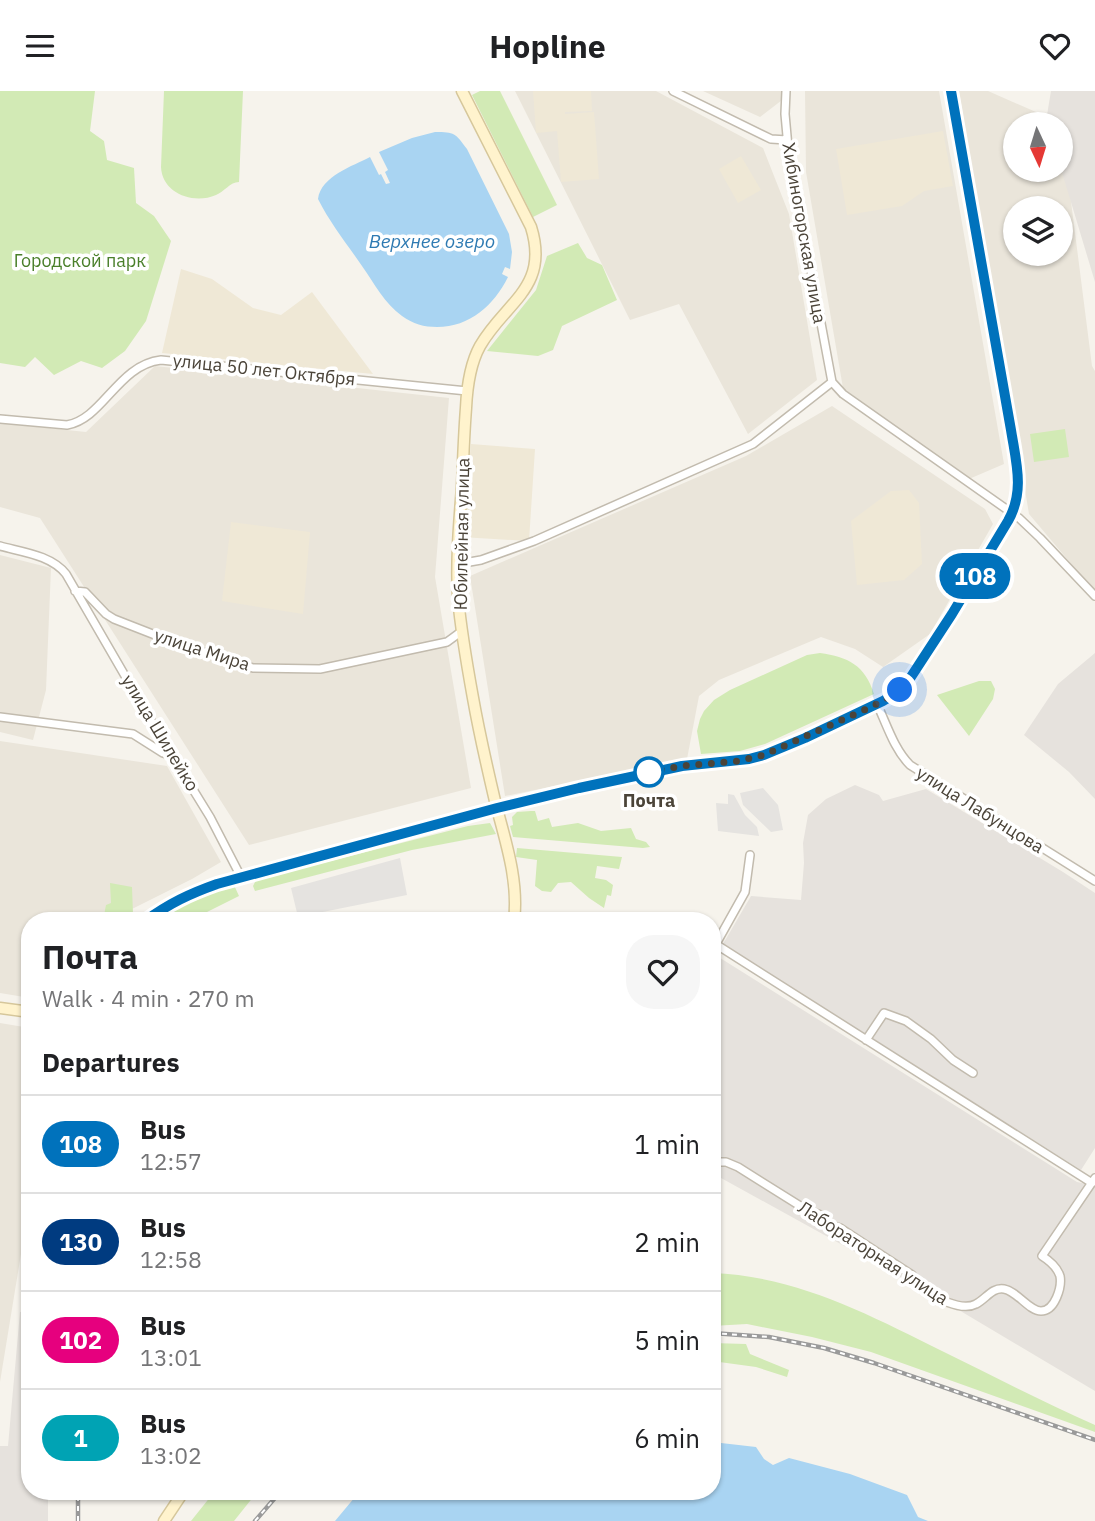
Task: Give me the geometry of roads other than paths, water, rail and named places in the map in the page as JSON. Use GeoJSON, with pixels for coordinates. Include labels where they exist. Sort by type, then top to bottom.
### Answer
{"type":"FeatureCollection","features":[{"type":"Feature","properties":{"kind":"street","name":"Юбилейная улица"},"geometry":{"type":"LineString","coordinates":[[462,91],[531,227],[535,249],[530,282],[481,344],[473,362],[467,391],[458,564],[458,600],[462,631],[483,749],[513,873],[515,912]]}},
{"type":"Feature","properties":{"kind":"street"},"geometry":{"type":"LineString","coordinates":[[673,91],[771,139],[787,140]]}},
{"type":"Feature","properties":{"kind":"street","name":"Хибиногорская улица"},"geometry":{"type":"LineString","coordinates":[[786,91],[787,140],[831,378]]}},
{"type":"Feature","properties":{"kind":"street"},"geometry":{"type":"LineString","coordinates":[[157,912],[188,894],[241,877],[497,808],[649,772],[738,761],[764,755],[880,702],[898,692],[907,683],[1012,513],[1019,482],[951,91]]}},
{"type":"Feature","properties":{"kind":"street","name":"улица 50 лет Октября"},"geometry":{"type":"LineString","coordinates":[[0,419],[74,424],[81,421],[131,373],[146,362],[161,360],[467,391]]}},
{"type":"Feature","properties":{"kind":"street"},"geometry":{"type":"LineString","coordinates":[[458,564],[481,560],[536,540],[753,444],[824,388],[831,378],[843,394],[1012,513],[1040,538],[1095,596]]}},
{"type":"Feature","properties":{"kind":"street"},"geometry":{"type":"LineString","coordinates":[[0,547],[55,564],[66,574],[75,591]]}},
{"type":"Feature","properties":{"kind":"street","name":"улица Мира"},"geometry":{"type":"LineString","coordinates":[[75,591],[85,592],[114,619],[253,668],[320,669],[447,642],[462,631]]}},
{"type":"Feature","properties":{"kind":"street","name":"улица Шилейко"},"geometry":{"type":"LineString","coordinates":[[75,591],[210,817],[241,877]]}},
{"type":"Feature","properties":{"kind":"street","name":"улица Лабунцова"},"geometry":{"type":"LineString","coordinates":[[880,702],[890,733],[910,765],[1095,881]]}},
{"type":"Feature","properties":{"kind":"street"},"geometry":{"type":"LineString","coordinates":[[0,717],[133,734],[163,753],[173,756]]}},
{"type":"Feature","properties":{"kind":"street","name":"Лабораторная улица"},"geometry":{"type":"LineString","coordinates":[[721,937],[745,892],[750,855]]}},
{"type":"Feature","properties":{"kind":"street","name":"Лабораторная улица"},"geometry":{"type":"LineString","coordinates":[[721,952],[1094,1180],[1042,1256],[1053,1264],[1059,1275],[1060,1289],[1053,1303],[1045,1311],[1038,1311],[1008,1289],[1001,1288],[970,1306],[948,1303],[919,1286],[912,1275],[840,1228],[828,1224],[822,1216],[805,1209],[738,1167],[721,1162]]}},
{"type":"Feature","properties":{"kind":"street"},"geometry":{"type":"LineString","coordinates":[[0,1008],[21,1011]]}},
{"type":"Feature","properties":{"kind":"street"},"geometry":{"type":"LineString","coordinates":[[866,1040],[884,1013],[906,1021],[973,1073]]}},
{"type":"Feature","properties":{"kind":"street"},"geometry":{"type":"LineString","coordinates":[[164,1521],[178,1500]]}},
{"type":"Feature","properties":{"kind":"water","name":"Верхнее озеро"},"geometry":{"type":"Polygon","coordinates":[[[435,132],[454,135],[467,149],[509,234],[512,252],[510,269],[505,267],[502,274],[508,277],[496,297],[480,313],[460,323],[437,327],[410,321],[390,306],[318,199],[320,191],[331,178],[370,157],[379,175],[381,174],[386,184],[390,183],[385,172],[388,170],[379,152],[435,132]]]}},
{"type":"Feature","properties":{"kind":"water"},"geometry":{"type":"Polygon","coordinates":[[[721,1443],[756,1447],[764,1459],[773,1465],[789,1458],[850,1474],[907,1495],[918,1517],[928,1521],[335,1521],[352,1500],[721,1500],[721,1443]]]}},
{"type":"Feature","properties":{"kind":"railway"},"geometry":{"type":"LineString","coordinates":[[721,1334],[769,1337],[824,1348],[1095,1440]]}},
{"type":"Feature","properties":{"kind":"railway"},"geometry":{"type":"LineString","coordinates":[[78,1500],[78,1521]]}},
{"type":"Feature","properties":{"kind":"railway"},"geometry":{"type":"LineString","coordinates":[[255,1521],[273,1500]]}},
{"type":"Feature","properties":{"kind":"place","name":"Почта"},"geometry":{"type":"Point","coordinates":[649,772]}},
{"type":"Feature","properties":{"kind":"park label","name":"Городской парк"},"geometry":{"type":"Point","coordinates":[80,261]}}]}
